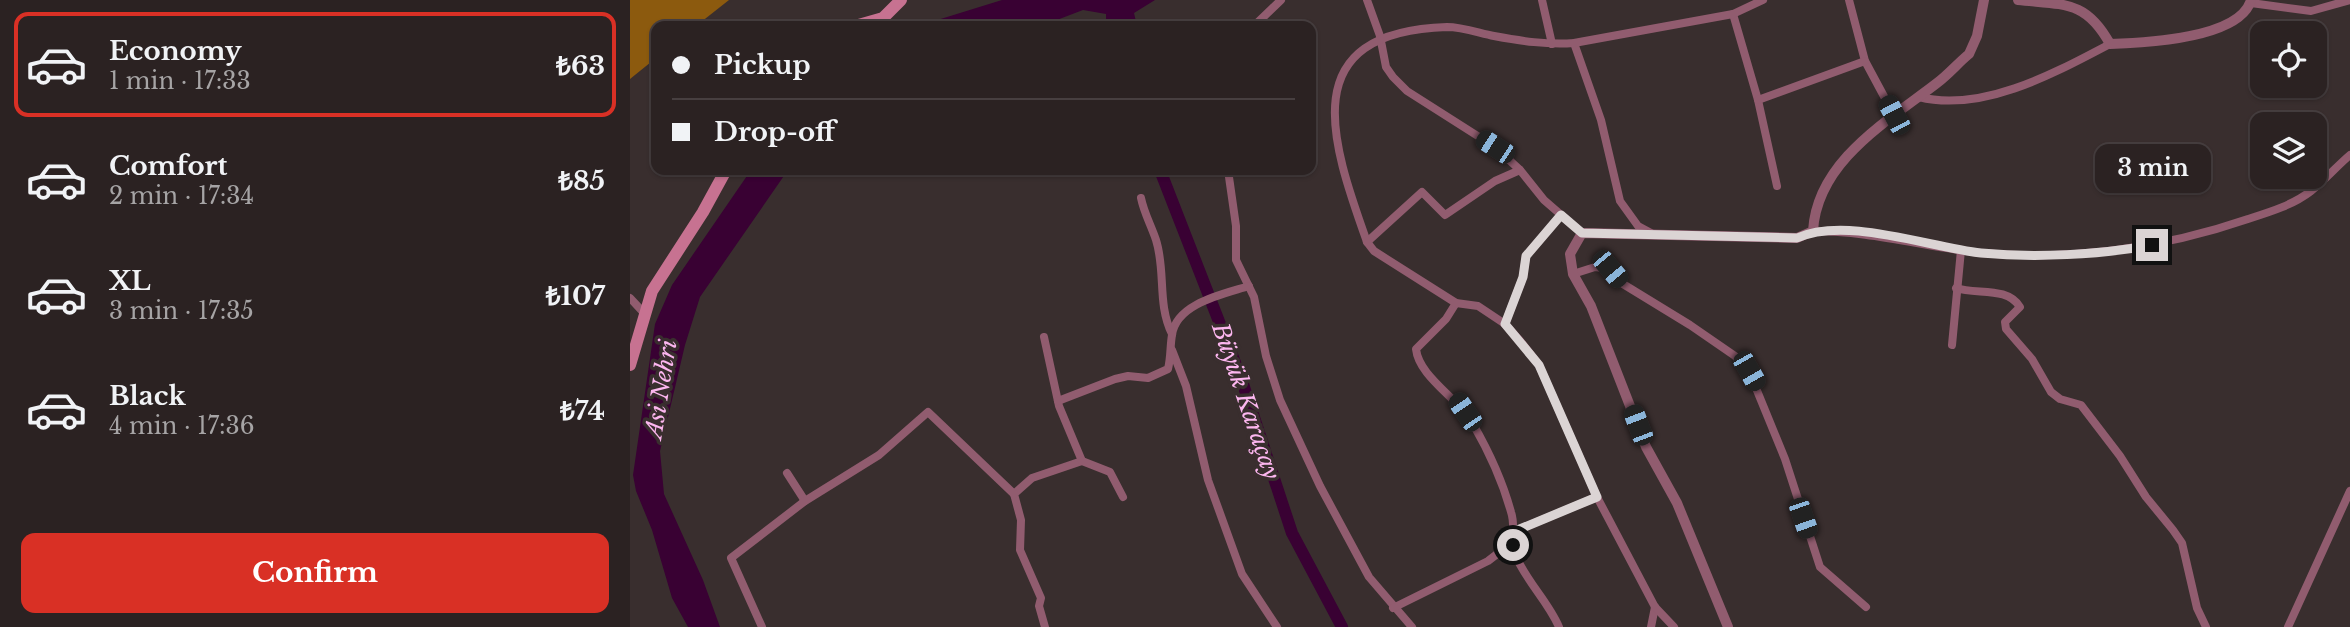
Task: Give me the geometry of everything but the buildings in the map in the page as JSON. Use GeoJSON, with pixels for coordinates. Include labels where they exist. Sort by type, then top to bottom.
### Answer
{"type":"FeatureCollection","features":[{"type":"Feature","properties":{"kind":"main road"},"geometry":{"type":"LineString","coordinates":[[872,21],[883,18],[900,1]]}},
{"type":"Feature","properties":{"kind":"main road"},"geometry":{"type":"LineString","coordinates":[[630,365],[644,313],[657,280],[703,212],[723,175]]}},
{"type":"Feature","properties":{"kind":"street"},"geometry":{"type":"LineString","coordinates":[[1259,21],[1281,0]]}},
{"type":"Feature","properties":{"kind":"street"},"geometry":{"type":"LineString","coordinates":[[1367,0],[1381,36],[1386,67],[1393,78],[1407,91],[1495,147],[1520,170],[1528,183],[1582,233],[1797,238],[1813,230],[1844,231],[2015,256],[2124,250],[2214,231],[2285,207],[2311,192],[2350,155]]}},
{"type":"Feature","properties":{"kind":"street"},"geometry":{"type":"LineString","coordinates":[[1542,0],[1552,44]]}},
{"type":"Feature","properties":{"kind":"street"},"geometry":{"type":"LineString","coordinates":[[1674,627],[1655,607],[1597,497],[1539,365],[1505,324],[1478,306],[1456,303],[1374,251],[1367,242],[1342,173],[1336,144],[1335,92],[1341,75],[1366,47],[1381,36],[1449,27],[1552,44],[1574,43],[1733,14],[1763,0]]}},
{"type":"Feature","properties":{"kind":"street"},"geometry":{"type":"LineString","coordinates":[[1849,0],[1865,61],[1894,115]]}},
{"type":"Feature","properties":{"kind":"street"},"geometry":{"type":"LineString","coordinates":[[1813,230],[1821,197],[1835,170],[1894,115],[1969,54],[1977,36],[1984,0]]}},
{"type":"Feature","properties":{"kind":"street"},"geometry":{"type":"LineString","coordinates":[[2018,0],[2083,8],[2099,23],[2110,44]]}},
{"type":"Feature","properties":{"kind":"street"},"geometry":{"type":"LineString","coordinates":[[1919,97],[1939,102],[1995,92],[2058,70],[2110,44],[2169,40],[2211,31],[2243,15],[2251,2],[2311,11],[2350,0]]}},
{"type":"Feature","properties":{"kind":"street"},"geometry":{"type":"LineString","coordinates":[[1733,14],[1758,100],[1777,186]]}},
{"type":"Feature","properties":{"kind":"street"},"geometry":{"type":"LineString","coordinates":[[1574,43],[1601,120],[1620,201],[1638,226],[1652,234]]}},
{"type":"Feature","properties":{"kind":"street"},"geometry":{"type":"LineString","coordinates":[[1758,100],[1865,61]]}},
{"type":"Feature","properties":{"kind":"street"},"geometry":{"type":"LineString","coordinates":[[1367,242],[1422,192],[1445,215],[1495,181],[1520,170]]}},
{"type":"Feature","properties":{"kind":"street"},"geometry":{"type":"LineString","coordinates":[[1229,175],[1236,226],[1236,260],[1250,286],[1280,400],[1361,563],[1393,608],[1412,627]]}},
{"type":"Feature","properties":{"kind":"street"},"geometry":{"type":"LineString","coordinates":[[1058,401],[1115,379],[1161,374],[1168,369],[1172,334],[1164,318],[1156,240],[1146,222],[1141,198]]}},
{"type":"Feature","properties":{"kind":"street"},"geometry":{"type":"LineString","coordinates":[[1505,324],[1523,277],[1526,256],[1561,215]]}},
{"type":"Feature","properties":{"kind":"street"},"geometry":{"type":"LineString","coordinates":[[1582,233],[1570,254],[1573,274],[1591,306],[1646,447],[1677,503],[1728,627]]}},
{"type":"Feature","properties":{"kind":"street"},"geometry":{"type":"LineString","coordinates":[[1952,345],[1961,250]]}},
{"type":"Feature","properties":{"kind":"street"},"geometry":{"type":"LineString","coordinates":[[1573,274],[1595,267],[1610,269],[1623,284],[1735,356],[1749,371],[1785,459],[1820,567],[1866,607]]}},
{"type":"Feature","properties":{"kind":"street"},"geometry":{"type":"LineString","coordinates":[[1172,334],[1183,314],[1198,304],[1250,286]]}},
{"type":"Feature","properties":{"kind":"street"},"geometry":{"type":"LineString","coordinates":[[1956,288],[2002,293],[2015,299],[2020,307],[2005,322],[2006,329],[2032,359],[2052,392],[2060,399],[2081,405],[2146,497],[2174,530],[2182,543],[2197,608],[2206,627]]}},
{"type":"Feature","properties":{"kind":"street"},"geometry":{"type":"LineString","coordinates":[[630,298],[644,313]]}},
{"type":"Feature","properties":{"kind":"street"},"geometry":{"type":"LineString","coordinates":[[1456,303],[1446,319],[1416,349],[1417,359],[1434,382],[1456,399],[1473,424],[1511,512],[1515,555],[1550,607],[1559,627]]}},
{"type":"Feature","properties":{"kind":"street"},"geometry":{"type":"LineString","coordinates":[[1044,337],[1058,401],[1082,461]]}},
{"type":"Feature","properties":{"kind":"street"},"geometry":{"type":"LineString","coordinates":[[1172,350],[1186,386],[1208,480],[1242,574],[1277,627]]}},
{"type":"Feature","properties":{"kind":"street"},"geometry":{"type":"LineString","coordinates":[[762,627],[731,558],[805,500],[879,455],[928,412],[1014,494],[1021,520],[1020,550],[1041,598],[1039,606],[1045,627]]}},
{"type":"Feature","properties":{"kind":"street"},"geometry":{"type":"LineString","coordinates":[[1014,494],[1032,478],[1082,461],[1110,472],[1124,497]]}},
{"type":"Feature","properties":{"kind":"street"},"geometry":{"type":"LineString","coordinates":[[787,473],[805,500]]}},
{"type":"Feature","properties":{"kind":"street"},"geometry":{"type":"LineString","coordinates":[[2288,627],[2350,491]]}},
{"type":"Feature","properties":{"kind":"street"},"geometry":{"type":"LineString","coordinates":[[1393,608],[1488,561],[1514,536],[1597,497]]}},
{"type":"Feature","properties":{"kind":"street"},"geometry":{"type":"LineString","coordinates":[[1651,627],[1655,607]]}},
{"type":"Feature","properties":{"kind":"shaded area"},"geometry":{"type":"Polygon","coordinates":[[[630,0],[729,0],[702,21],[651,21],[651,62],[630,79],[630,0]]]}},
{"type":"Feature","properties":{"kind":"water"},"geometry":{"type":"Polygon","coordinates":[[[1002,0],[1155,0],[1134,13],[1136,21],[1106,21],[1106,14],[1083,10],[1054,21],[934,21],[1002,0]]]}},
{"type":"Feature","properties":{"kind":"water","name":"Asi Nehri"},"geometry":{"type":"Polygon","coordinates":[[[748,175],[785,175],[700,297],[685,345],[660,451],[664,494],[703,580],[720,627],[688,627],[672,598],[633,475],[655,324],[672,285],[748,175]]]}},
{"type":"Feature","properties":{"kind":"waterway","name":"Büyük Karaçay"},"geometry":{"type":"LineString","coordinates":[[1162,175],[1241,378],[1292,533],[1342,627]]}},
{"type":"Feature","properties":{"kind":"route"},"geometry":{"type":"LineString","coordinates":[[1513,545],[1515,531],[1597,497],[1539,365],[1505,324],[1523,277],[1526,256],[1561,215],[1582,233],[1797,238],[1813,230],[1844,231],[2015,256],[2124,250],[2152,245]]}}]}
